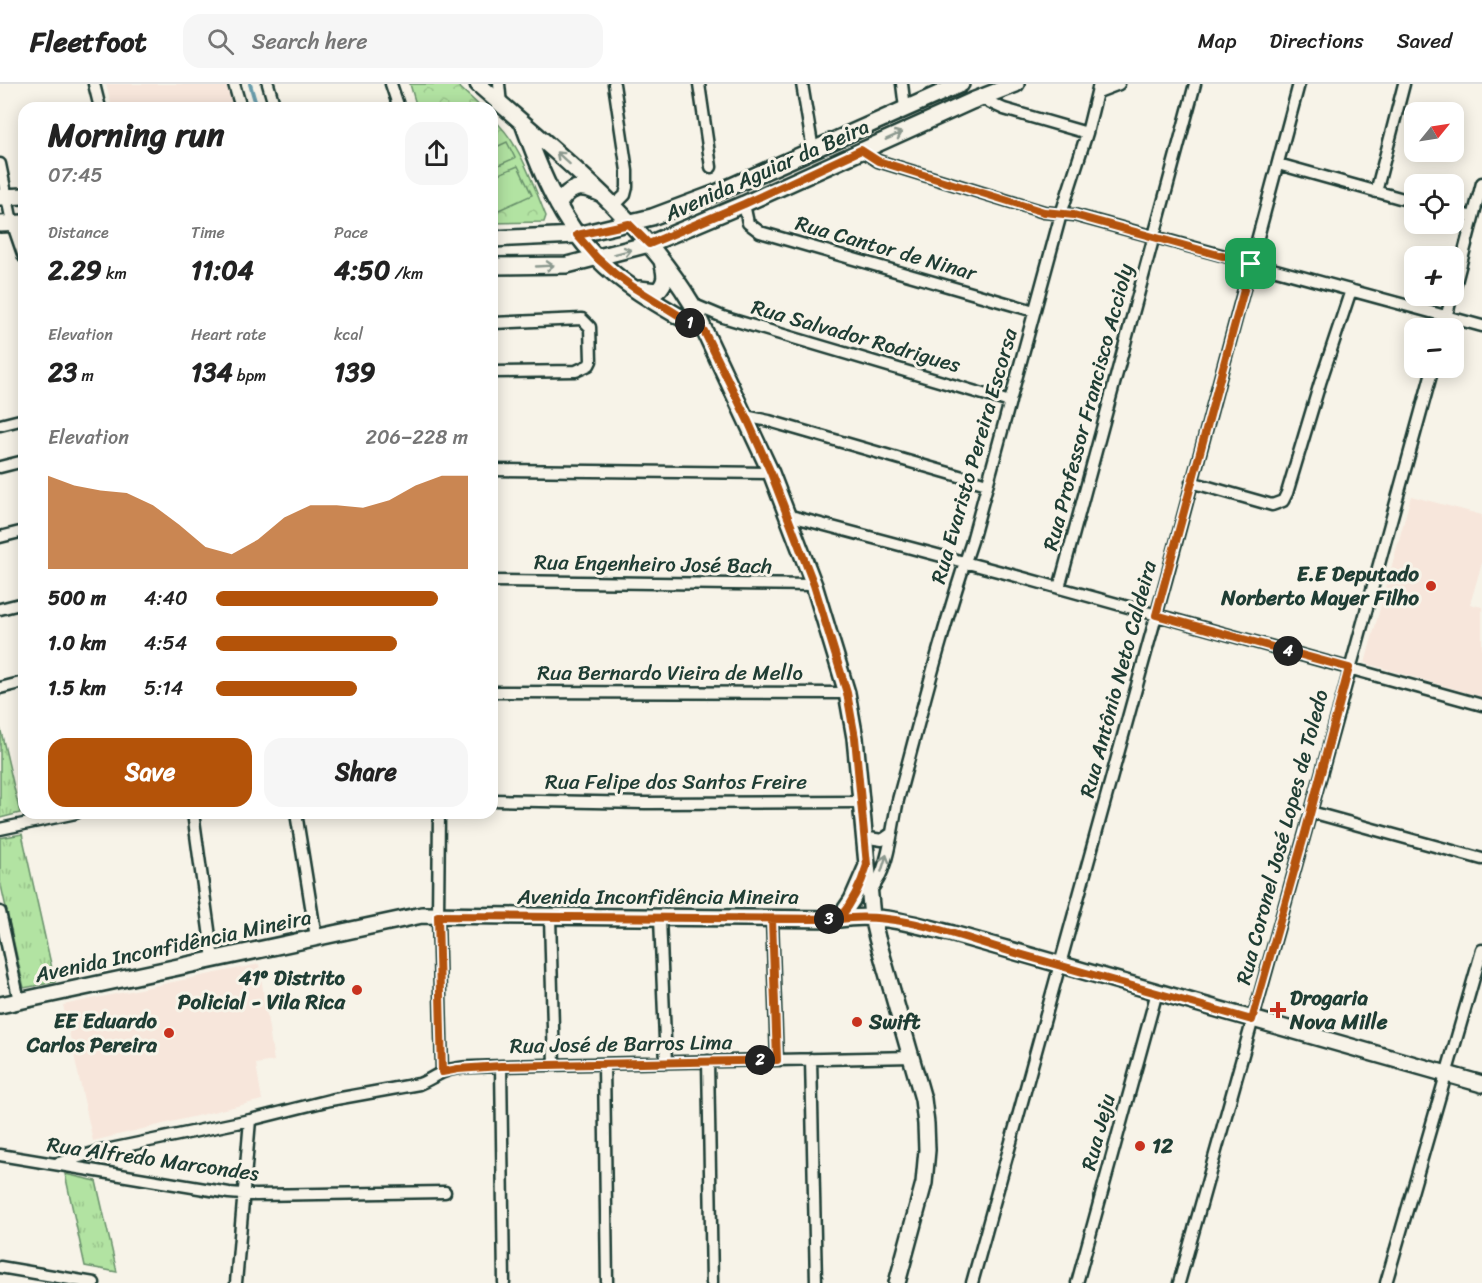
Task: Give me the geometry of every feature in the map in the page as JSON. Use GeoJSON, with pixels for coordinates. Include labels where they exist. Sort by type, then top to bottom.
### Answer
{"type":"FeatureCollection","features":[{"type":"Feature","properties":{"kind":"main road"},"geometry":{"type":"LineString","coordinates":[[478,84],[498,102]]}},
{"type":"Feature","properties":{"kind":"main road","name":"Avenida Aguiar da Beira"},"geometry":{"type":"LineString","coordinates":[[498,239],[577,235],[629,224],[705,197],[961,84]]}},
{"type":"Feature","properties":{"kind":"main road","name":"Avenida Aguiar da Beira"},"geometry":{"type":"LineString","coordinates":[[498,266],[567,264],[649,244],[1016,84]]}},
{"type":"Feature","properties":{"kind":"main road"},"geometry":{"type":"LineString","coordinates":[[498,102],[602,195],[649,244],[692,304],[771,473],[814,585],[847,693],[855,738],[872,917],[923,1099],[927,1150],[924,1183],[897,1283]]}},
{"type":"Feature","properties":{"kind":"main road"},"geometry":{"type":"LineString","coordinates":[[523,123],[545,181],[558,205],[577,235],[597,258],[633,287],[704,331]]}},
{"type":"Feature","properties":{"kind":"main road"},"geometry":{"type":"LineString","coordinates":[[558,205],[568,191],[574,188],[592,190],[602,195]]}},
{"type":"Feature","properties":{"kind":"main road"},"geometry":{"type":"LineString","coordinates":[[3,197],[18,196]]}},
{"type":"Feature","properties":{"kind":"main road"},"geometry":{"type":"LineString","coordinates":[[633,287],[657,291],[665,281],[662,261]]}},
{"type":"Feature","properties":{"kind":"main road"},"geometry":{"type":"LineString","coordinates":[[839,919],[861,883],[867,865]]}},
{"type":"Feature","properties":{"kind":"main road","name":"Avenida Inconfidência Mineira"},"geometry":{"type":"LineString","coordinates":[[0,1005],[422,915],[772,919],[839,919],[862,916],[897,920],[1482,1084]]}},
{"type":"Feature","properties":{"kind":"street"},"geometry":{"type":"LineString","coordinates":[[94,84],[98,102]]}},
{"type":"Feature","properties":{"kind":"street"},"geometry":{"type":"LineString","coordinates":[[234,84],[239,102]]}},
{"type":"Feature","properties":{"kind":"street"},"geometry":{"type":"LineString","coordinates":[[268,84],[273,102]]}},
{"type":"Feature","properties":{"kind":"street"},"geometry":{"type":"LineString","coordinates":[[391,84],[397,102]]}},
{"type":"Feature","properties":{"kind":"street"},"geometry":{"type":"LineString","coordinates":[[499,84],[501,105]]}},
{"type":"Feature","properties":{"kind":"street"},"geometry":{"type":"LineString","coordinates":[[613,207],[625,195],[627,187],[627,171],[614,84]]}},
{"type":"Feature","properties":{"kind":"street"},"geometry":{"type":"LineString","coordinates":[[699,84],[711,167]]}},
{"type":"Feature","properties":{"kind":"street"},"geometry":{"type":"LineString","coordinates":[[802,84],[813,150]]}},
{"type":"Feature","properties":{"kind":"street"},"geometry":{"type":"LineString","coordinates":[[902,84],[905,108]]}},
{"type":"Feature","properties":{"kind":"street","name":"Rua Evaristo Pereira Escorsa"},"geometry":{"type":"LineString","coordinates":[[870,891],[877,884],[892,832],[898,803],[1034,311],[1099,88],[1119,84]]}},
{"type":"Feature","properties":{"kind":"street","name":"Rua Professor Francisco Accioly"},"geometry":{"type":"LineString","coordinates":[[1059,588],[1195,84]]}},
{"type":"Feature","properties":{"kind":"street","name":"Rua Antônio Neto Caldeira"},"geometry":{"type":"LineString","coordinates":[[972,1283],[1299,84]]}},
{"type":"Feature","properties":{"kind":"street"},"geometry":{"type":"LineString","coordinates":[[1376,192],[1404,84]]}},
{"type":"Feature","properties":{"kind":"street"},"geometry":{"type":"LineString","coordinates":[[980,98],[1004,109],[1087,133]]}},
{"type":"Feature","properties":{"kind":"street"},"geometry":{"type":"LineString","coordinates":[[861,150],[878,161],[1044,212],[1074,215],[1482,326]]}},
{"type":"Feature","properties":{"kind":"street"},"geometry":{"type":"LineString","coordinates":[[0,164],[3,197],[18,240]]}},
{"type":"Feature","properties":{"kind":"street"},"geometry":{"type":"LineString","coordinates":[[1278,164],[1404,199]]}},
{"type":"Feature","properties":{"kind":"street"},"geometry":{"type":"LineString","coordinates":[[1464,252],[1482,183]]}},
{"type":"Feature","properties":{"kind":"street","name":"Rua Cantor de Ninar"},"geometry":{"type":"LineString","coordinates":[[744,204],[748,223],[760,232],[1034,311]]}},
{"type":"Feature","properties":{"kind":"street"},"geometry":{"type":"LineString","coordinates":[[1464,215],[1473,217]]}},
{"type":"Feature","properties":{"kind":"street"},"geometry":{"type":"LineString","coordinates":[[1191,482],[1272,505],[1283,501],[1351,291]]}},
{"type":"Feature","properties":{"kind":"street","name":"Rua Salvador Rodrigues"},"geometry":{"type":"LineString","coordinates":[[692,304],[734,320],[1010,402]]}},
{"type":"Feature","properties":{"kind":"street"},"geometry":{"type":"LineString","coordinates":[[1447,316],[1450,306]]}},
{"type":"Feature","properties":{"kind":"street"},"geometry":{"type":"LineString","coordinates":[[498,323],[582,319],[590,327],[591,361],[589,365],[576,371],[498,372]]}},
{"type":"Feature","properties":{"kind":"street","name":"Rua Coronel José Lopes de Toledo"},"geometry":{"type":"LineString","coordinates":[[1179,1283],[1429,378]]}},
{"type":"Feature","properties":{"kind":"street"},"geometry":{"type":"LineString","coordinates":[[745,416],[987,484]]}},
{"type":"Feature","properties":{"kind":"street"},"geometry":{"type":"LineString","coordinates":[[0,424],[18,420]]}},
{"type":"Feature","properties":{"kind":"street"},"geometry":{"type":"LineString","coordinates":[[0,467],[18,462]]}},
{"type":"Feature","properties":{"kind":"street"},"geometry":{"type":"LineString","coordinates":[[498,470],[771,473]]}},
{"type":"Feature","properties":{"kind":"street"},"geometry":{"type":"LineString","coordinates":[[787,515],[1482,705]]}},
{"type":"Feature","properties":{"kind":"street"},"geometry":{"type":"LineString","coordinates":[[0,537],[18,532]]}},
{"type":"Feature","properties":{"kind":"street","name":"Rua Engenheiro José Bach"},"geometry":{"type":"LineString","coordinates":[[498,581],[814,585]]}},
{"type":"Feature","properties":{"kind":"street"},"geometry":{"type":"LineString","coordinates":[[0,609],[18,604]]}},
{"type":"Feature","properties":{"kind":"street"},"geometry":{"type":"LineString","coordinates":[[0,688],[18,684]]}},
{"type":"Feature","properties":{"kind":"street","name":"Rua Bernardo Vieira de Mello"},"geometry":{"type":"LineString","coordinates":[[498,692],[847,693]]}},
{"type":"Feature","properties":{"kind":"street","name":"Rua Felipe dos Santos Freire"},"geometry":{"type":"LineString","coordinates":[[498,800],[645,803],[861,802]]}},
{"type":"Feature","properties":{"kind":"street"},"geometry":{"type":"LineString","coordinates":[[1311,812],[1482,859]]}},
{"type":"Feature","properties":{"kind":"street"},"geometry":{"type":"LineString","coordinates":[[0,829],[48,819]]}},
{"type":"Feature","properties":{"kind":"street"},"geometry":{"type":"LineString","coordinates":[[194,819],[213,960]]}},
{"type":"Feature","properties":{"kind":"street"},"geometry":{"type":"LineString","coordinates":[[297,819],[316,937]]}},
{"type":"Feature","properties":{"kind":"street"},"geometry":{"type":"LineString","coordinates":[[439,819],[438,916],[442,1072]]}},
{"type":"Feature","properties":{"kind":"street"},"geometry":{"type":"LineString","coordinates":[[864,833],[869,838],[882,840],[892,832]]}},
{"type":"Feature","properties":{"kind":"street"},"geometry":{"type":"LineString","coordinates":[[0,912],[19,1001]]}},
{"type":"Feature","properties":{"kind":"street"},"geometry":{"type":"LineString","coordinates":[[550,916],[554,1065]]}},
{"type":"Feature","properties":{"kind":"street"},"geometry":{"type":"LineString","coordinates":[[660,918],[666,1063]]}},
{"type":"Feature","properties":{"kind":"street"},"geometry":{"type":"LineString","coordinates":[[772,919],[777,1060]]}},
{"type":"Feature","properties":{"kind":"street"},"geometry":{"type":"LineString","coordinates":[[1386,1283],[1482,950]]}},
{"type":"Feature","properties":{"kind":"street","name":"Rua Jeju"},"geometry":{"type":"LineString","coordinates":[[1077,1283],[1157,992]]}},
{"type":"Feature","properties":{"kind":"street","name":"Rua José de Barros Lima"},"geometry":{"type":"LineString","coordinates":[[55,1164],[100,1151],[250,1120],[330,1100],[419,1084],[433,1079],[442,1072],[458,1069],[501,1066],[912,1057]]}},
{"type":"Feature","properties":{"kind":"street"},"geometry":{"type":"LineString","coordinates":[[811,1059],[816,1283]]}},
{"type":"Feature","properties":{"kind":"street"},"geometry":{"type":"LineString","coordinates":[[708,1061],[712,1283]]}},
{"type":"Feature","properties":{"kind":"street"},"geometry":{"type":"LineString","coordinates":[[604,1064],[608,1283]]}},
{"type":"Feature","properties":{"kind":"street"},"geometry":{"type":"LineString","coordinates":[[501,1066],[504,1283]]}},
{"type":"Feature","properties":{"kind":"street"},"geometry":{"type":"LineString","coordinates":[[236,1283],[250,1120]]}},
{"type":"Feature","properties":{"kind":"street"},"geometry":{"type":"LineString","coordinates":[[0,1143],[1,1155]]}},
{"type":"Feature","properties":{"kind":"street","name":"Rua Alfredo Marcondes"},"geometry":{"type":"LineString","coordinates":[[1,1155],[244,1194],[445,1192]]}},
{"type":"Feature","properties":{"kind":"street"},"geometry":{"type":"LineString","coordinates":[[0,1267],[94,1283]]}},
{"type":"Feature","properties":{"kind":"shaded area"},"geometry":{"type":"Polygon","coordinates":[[[106,84],[227,84],[233,102],[110,102],[106,84]]]}},
{"type":"Feature","properties":{"kind":"shaded area","name":"E.E Deputado Norberto Mayer Filho"},"geometry":{"type":"Polygon","coordinates":[[[1411,496],[1482,515],[1482,563],[1470,604],[1482,607],[1482,697],[1365,663],[1411,496]]]}},
{"type":"Feature","properties":{"kind":"shaded area","name":"EE Eduardo Carlos Pereira"},"geometry":{"type":"Polygon","coordinates":[[[259,964],[274,1061],[256,1064],[262,1100],[93,1141],[63,1005],[259,964]]]}},
{"type":"Feature","properties":{"kind":"green space"},"geometry":{"type":"Polygon","coordinates":[[[410,84],[456,84],[476,102],[415,102],[410,84]]]}},
{"type":"Feature","properties":{"kind":"green space"},"geometry":{"type":"Polygon","coordinates":[[[498,124],[524,163],[546,216],[544,222],[498,223],[498,124]]]}},
{"type":"Feature","properties":{"kind":"green space"},"geometry":{"type":"Polygon","coordinates":[[[507,142],[515,158],[498,165],[498,146],[507,142]]]}},
{"type":"Feature","properties":{"kind":"green space"},"geometry":{"type":"Polygon","coordinates":[[[518,166],[532,195],[498,210],[498,174],[518,166]]]}},
{"type":"Feature","properties":{"kind":"green space"},"geometry":{"type":"Polygon","coordinates":[[[0,727],[18,804],[18,814],[0,818],[0,727]]]}},
{"type":"Feature","properties":{"kind":"green space"},"geometry":{"type":"Polygon","coordinates":[[[22,834],[55,982],[24,988],[0,881],[0,838],[22,834]]]}},
{"type":"Feature","properties":{"kind":"green space"},"geometry":{"type":"Polygon","coordinates":[[[65,1174],[96,1181],[117,1272],[85,1266],[65,1174]]]}},
{"type":"Feature","properties":{"kind":"waterway"},"geometry":{"type":"LineString","coordinates":[[250,84],[255,102]]}},
{"type":"Feature","properties":{"kind":"place","name":"E.E Deputado Norberto Mayer Filho"},"geometry":{"type":"Point","coordinates":[1431,586]}},
{"type":"Feature","properties":{"kind":"place","name":"41º Distrito Policial - Vila Rica"},"geometry":{"type":"Point","coordinates":[357,990]}},
{"type":"Feature","properties":{"kind":"place","name":"Drogaria Nova Mille"},"geometry":{"type":"Point","coordinates":[1278,1010]}},
{"type":"Feature","properties":{"kind":"place","name":"Swift"},"geometry":{"type":"Point","coordinates":[857,1022]}},
{"type":"Feature","properties":{"kind":"place","name":"EE Eduardo Carlos Pereira"},"geometry":{"type":"Point","coordinates":[169,1033]}},
{"type":"Feature","properties":{"kind":"place","name":"12"},"geometry":{"type":"Point","coordinates":[1140,1146]}},
{"type":"Feature","properties":{"kind":"route"},"geometry":{"type":"LineString","coordinates":[[1251,264],[1074,215],[1044,212],[878,161],[861,150],[668,238],[649,244],[629,224],[577,235],[615,274],[704,331],[748,421],[771,473],[814,585],[847,693],[855,738],[867,865],[861,883],[839,919],[772,919],[777,1060],[501,1066],[442,1072],[438,916],[772,919],[839,919],[862,916],[888,918],[953,934],[1252,1020],[1349,668],[1156,615],[1251,264]]}}]}
